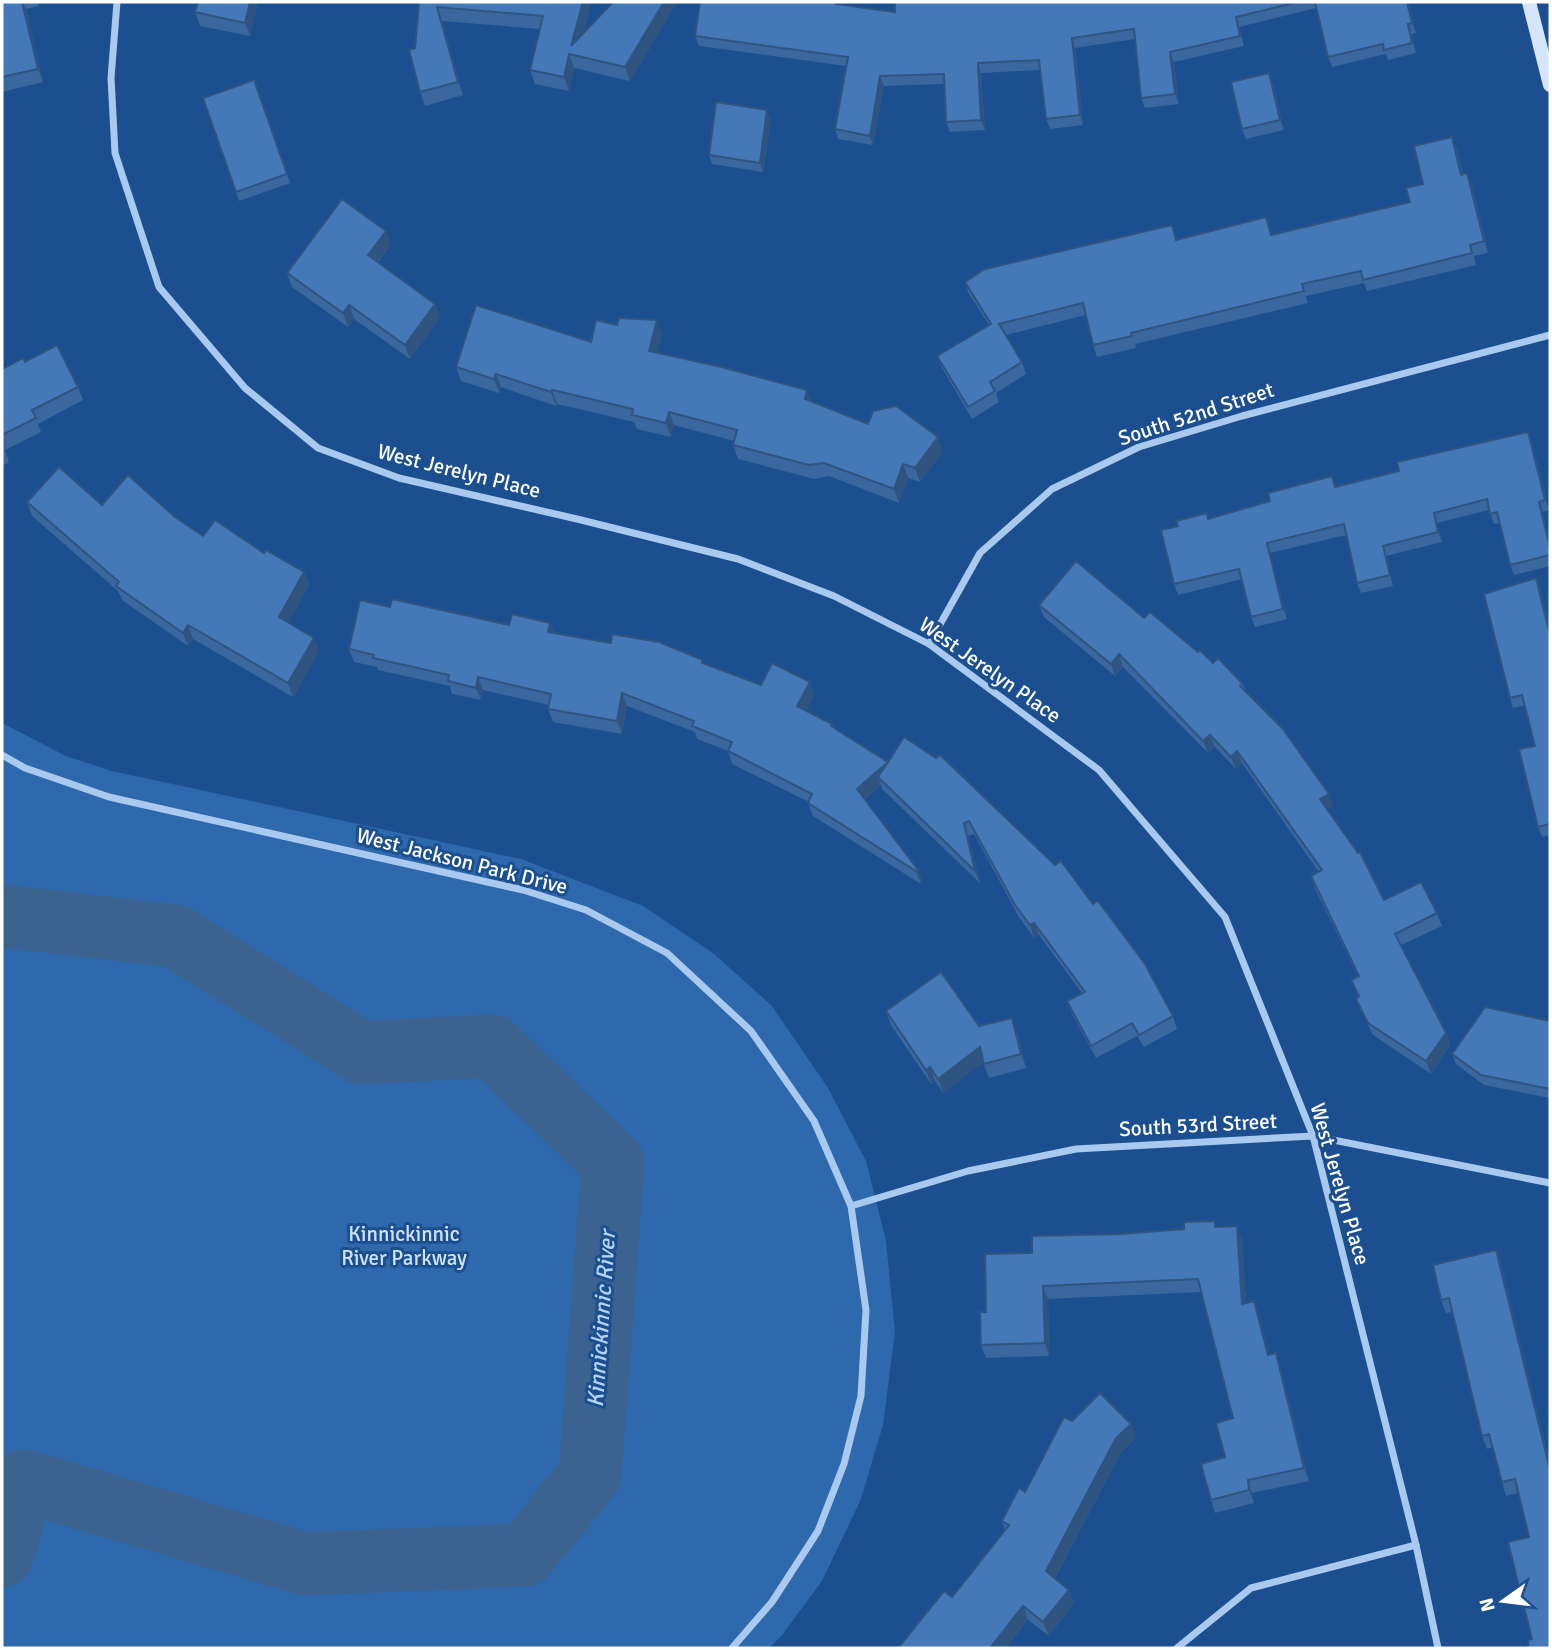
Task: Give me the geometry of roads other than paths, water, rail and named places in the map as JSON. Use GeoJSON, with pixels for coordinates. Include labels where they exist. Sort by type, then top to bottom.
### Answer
{"type":"FeatureCollection","features":[{"type":"Feature","properties":{"kind":"street","name":"West Jerelyn Place"},"geometry":{"type":"LineString","coordinates":[[117,2],[111,78],[115,153],[159,287],[245,388],[318,448],[399,478],[738,559],[834,596],[929,644],[1099,769],[1225,917],[1313,1136],[1416,1545],[1438,1648]]}},
{"type":"Feature","properties":{"kind":"street"},"geometry":{"type":"LineString","coordinates":[[1529,2],[1550,86]]}},
{"type":"Feature","properties":{"kind":"street","name":"South 52nd Street"},"geometry":{"type":"LineString","coordinates":[[929,644],[980,553],[1052,489],[1139,447],[1242,416],[1550,335]]}},
{"type":"Feature","properties":{"kind":"street","name":"West Jackson Park Drive"},"geometry":{"type":"LineString","coordinates":[[2,755],[25,768],[109,797],[523,890],[586,910],[667,953],[751,1031],[814,1121],[851,1206],[866,1310],[861,1396],[844,1464],[818,1531],[772,1602],[732,1648]]}},
{"type":"Feature","properties":{"kind":"street","name":"South 53rd Street"},"geometry":{"type":"LineString","coordinates":[[851,1206],[968,1171],[1076,1149],[1313,1136],[1550,1183]]}},
{"type":"Feature","properties":{"kind":"street"},"geometry":{"type":"LineString","coordinates":[[1177,1648],[1251,1588],[1416,1545]]}},
{"type":"Feature","properties":{"kind":"waterway","name":"Kinnickinnic River"},"geometry":{"type":"LineString","coordinates":[[2,916],[175,936],[362,1053],[492,1046],[613,1163],[590,1475],[525,1555],[306,1564],[24,1481],[2,1556]]}},
{"type":"Feature","properties":{"kind":"park label","name":"Kinnickinnic River Parkway"},"geometry":{"type":"Point","coordinates":[404,1246]}}]}
